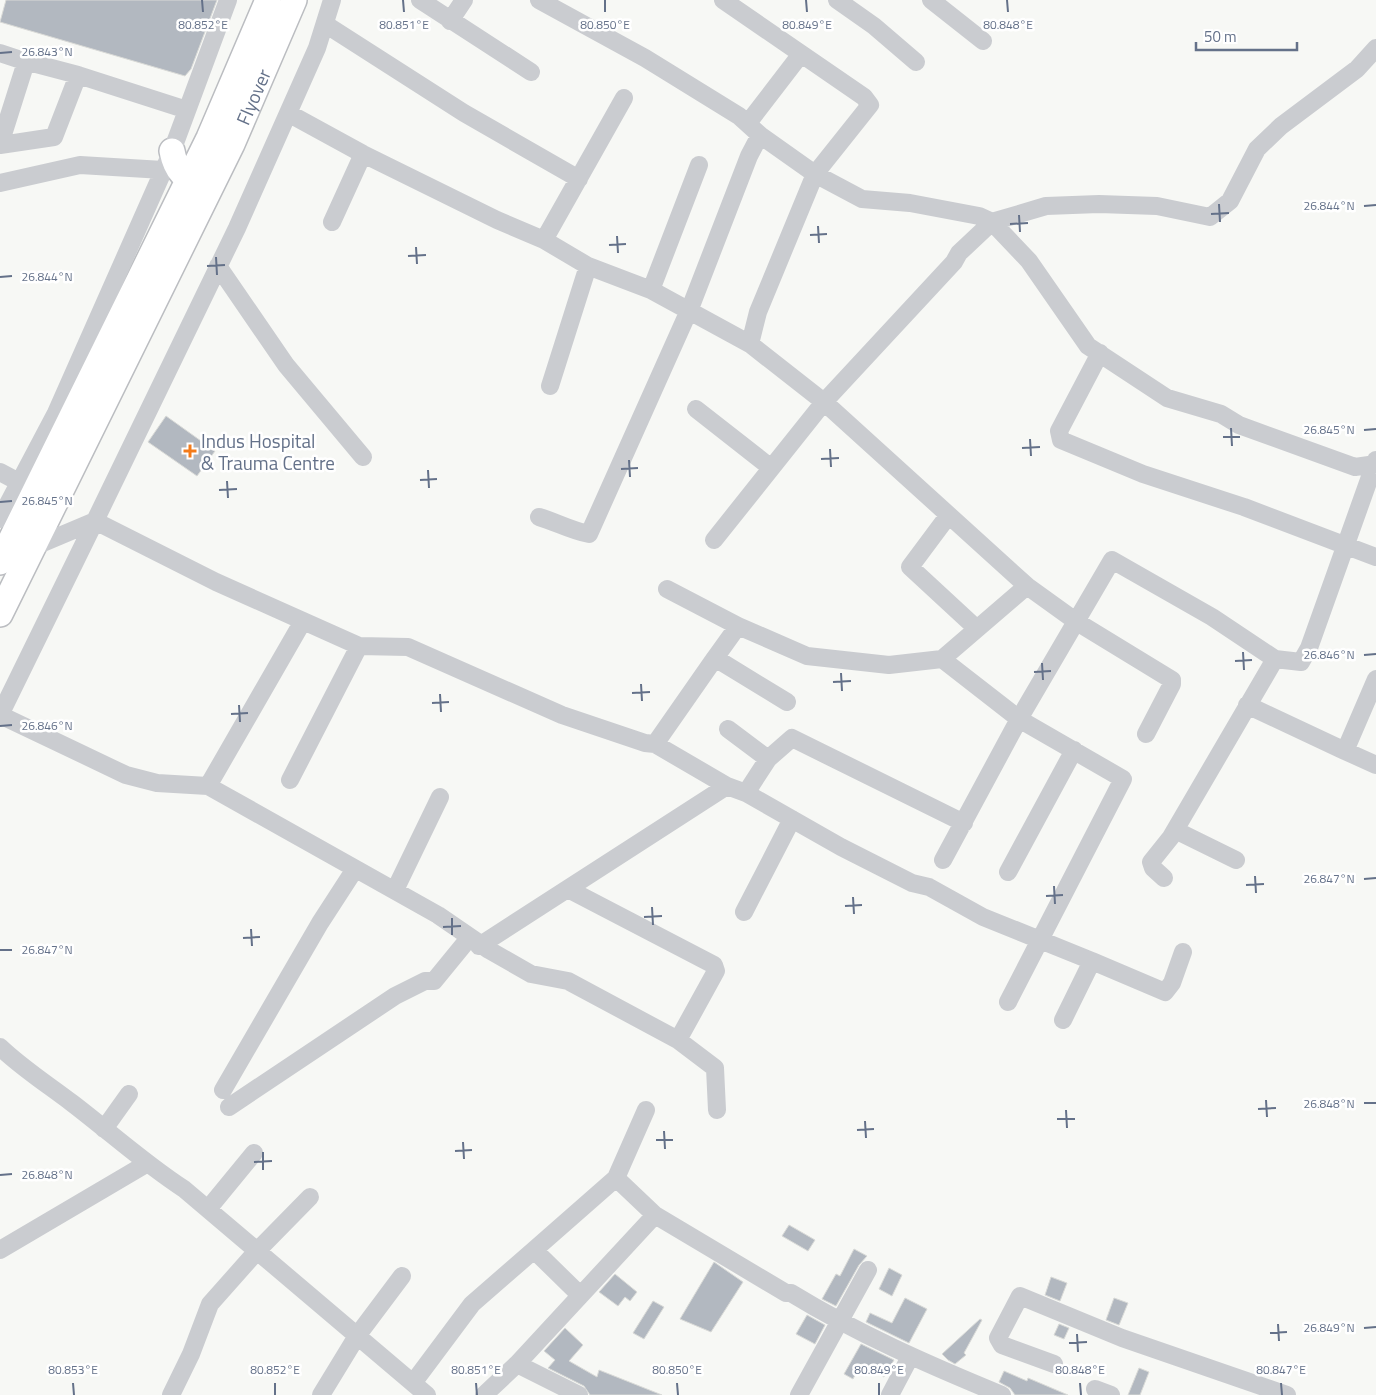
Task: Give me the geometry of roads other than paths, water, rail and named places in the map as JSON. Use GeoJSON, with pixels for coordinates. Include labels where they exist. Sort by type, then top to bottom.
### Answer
{"type":"FeatureCollection","features":[{"type":"Feature","properties":{"kind":"highway","name":"Flyover"},"geometry":{"type":"LineString","coordinates":[[199,185],[268,0]]}},
{"type":"Feature","properties":{"kind":"highway","name":"Flyover"},"geometry":{"type":"LineString","coordinates":[[199,185],[282,31],[294,0]]}},
{"type":"Feature","properties":{"kind":"highway"},"geometry":{"type":"LineString","coordinates":[[167,160],[199,185]]}},
{"type":"Feature","properties":{"kind":"highway"},"geometry":{"type":"LineString","coordinates":[[0,562],[27,487],[199,185]]}},
{"type":"Feature","properties":{"kind":"highway"},"geometry":{"type":"LineString","coordinates":[[0,614],[199,185]]}},
{"type":"Feature","properties":{"kind":"street"},"geometry":{"type":"LineString","coordinates":[[0,520],[27,487],[56,413],[167,160],[228,0]]}},
{"type":"Feature","properties":{"kind":"street"},"geometry":{"type":"LineString","coordinates":[[332,0],[317,48],[218,266],[0,715],[126,776],[157,783],[208,786],[438,915],[477,942],[531,974],[568,981],[678,1040],[714,1068],[717,1110]]}},
{"type":"Feature","properties":{"kind":"street"},"geometry":{"type":"LineString","coordinates":[[420,0],[531,72]]}},
{"type":"Feature","properties":{"kind":"street"},"geometry":{"type":"LineString","coordinates":[[450,21],[464,0]]}},
{"type":"Feature","properties":{"kind":"street"},"geometry":{"type":"LineString","coordinates":[[539,0],[645,58],[754,129],[815,174],[862,199],[910,203],[980,216],[992,222],[1029,261],[1088,346],[1167,398],[1221,414],[1239,425],[1355,467],[1376,463]]}},
{"type":"Feature","properties":{"kind":"street"},"geometry":{"type":"LineString","coordinates":[[837,0],[874,26],[916,62]]}},
{"type":"Feature","properties":{"kind":"street"},"geometry":{"type":"LineString","coordinates":[[930,0],[983,41]]}},
{"type":"Feature","properties":{"kind":"street"},"geometry":{"type":"LineString","coordinates":[[732,2],[801,54],[864,97],[870,105],[815,174],[758,312],[750,344]]}},
{"type":"Feature","properties":{"kind":"street"},"geometry":{"type":"LineString","coordinates":[[325,24],[464,113],[579,179]]}},
{"type":"Feature","properties":{"kind":"street"},"geometry":{"type":"LineString","coordinates":[[714,540],[770,467],[824,402],[954,262],[959,253],[992,222],[1046,206],[1099,204],[1157,206],[1210,217],[1230,201],[1257,149],[1281,126],[1357,69],[1376,48]]}},
{"type":"Feature","properties":{"kind":"street"},"geometry":{"type":"LineString","coordinates":[[0,52],[26,62],[78,75],[187,110]]}},
{"type":"Feature","properties":{"kind":"street"},"geometry":{"type":"LineString","coordinates":[[540,517],[567,526],[576,532],[589,534],[688,311],[749,156],[754,129],[801,54]]}},
{"type":"Feature","properties":{"kind":"street"},"geometry":{"type":"LineString","coordinates":[[26,62],[0,144],[54,137],[78,75]]}},
{"type":"Feature","properties":{"kind":"street"},"geometry":{"type":"LineString","coordinates":[[544,240],[624,98]]}},
{"type":"Feature","properties":{"kind":"street"},"geometry":{"type":"LineString","coordinates":[[288,113],[363,154],[497,220],[544,240],[588,266],[651,290],[750,344],[824,402],[1027,586],[1077,622],[1172,680],[1172,684],[1146,734]]}},
{"type":"Feature","properties":{"kind":"street"},"geometry":{"type":"LineString","coordinates":[[332,222],[363,154]]}},
{"type":"Feature","properties":{"kind":"street"},"geometry":{"type":"LineString","coordinates":[[0,183],[80,164],[167,160]]}},
{"type":"Feature","properties":{"kind":"street"},"geometry":{"type":"LineString","coordinates":[[651,290],[699,165]]}},
{"type":"Feature","properties":{"kind":"street"},"geometry":{"type":"LineString","coordinates":[[218,266],[286,365],[363,457]]}},
{"type":"Feature","properties":{"kind":"street"},"geometry":{"type":"LineString","coordinates":[[550,386],[588,266]]}},
{"type":"Feature","properties":{"kind":"street"},"geometry":{"type":"LineString","coordinates":[[1100,353],[1059,432],[1061,440],[1143,474],[1244,507],[1376,557]]}},
{"type":"Feature","properties":{"kind":"street"},"geometry":{"type":"LineString","coordinates":[[696,408],[770,467]]}},
{"type":"Feature","properties":{"kind":"street"},"geometry":{"type":"LineString","coordinates":[[943,860],[1019,719],[1112,560],[1212,617],[1275,659],[1301,662],[1309,648],[1376,463]]}},
{"type":"Feature","properties":{"kind":"street"},"geometry":{"type":"LineString","coordinates":[[0,472],[27,487]]}},
{"type":"Feature","properties":{"kind":"street"},"geometry":{"type":"LineString","coordinates":[[948,516],[910,567],[976,628]]}},
{"type":"Feature","properties":{"kind":"street"},"geometry":{"type":"LineString","coordinates":[[31,548],[95,521],[216,582],[359,646],[408,647],[562,715],[645,743],[655,744],[727,786],[746,793],[841,847],[912,883],[929,887],[983,917],[1165,992],[1172,983],[1183,952]]}},
{"type":"Feature","properties":{"kind":"street"},"geometry":{"type":"LineString","coordinates":[[667,589],[738,626],[807,656],[890,665],[942,659],[1027,586]]}},
{"type":"Feature","properties":{"kind":"street"},"geometry":{"type":"LineString","coordinates":[[208,786],[303,621]]}},
{"type":"Feature","properties":{"kind":"street"},"geometry":{"type":"LineString","coordinates":[[655,744],[738,626]]}},
{"type":"Feature","properties":{"kind":"street"},"geometry":{"type":"LineString","coordinates":[[290,780],[359,646]]}},
{"type":"Feature","properties":{"kind":"street"},"geometry":{"type":"LineString","coordinates":[[715,658],[787,702]]}},
{"type":"Feature","properties":{"kind":"street"},"geometry":{"type":"LineString","coordinates":[[942,659],[1019,719],[1123,779],[1008,1002]]}},
{"type":"Feature","properties":{"kind":"street"},"geometry":{"type":"LineString","coordinates":[[1164,878],[1152,868],[1151,862],[1175,830],[1275,659]]}},
{"type":"Feature","properties":{"kind":"street"},"geometry":{"type":"LineString","coordinates":[[1346,751],[1376,679]]}},
{"type":"Feature","properties":{"kind":"street"},"geometry":{"type":"LineString","coordinates":[[1247,705],[1376,766]]}},
{"type":"Feature","properties":{"kind":"street"},"geometry":{"type":"LineString","coordinates":[[728,729],[768,759]]}},
{"type":"Feature","properties":{"kind":"street"},"geometry":{"type":"LineString","coordinates":[[746,793],[768,759],[792,738],[964,823]]}},
{"type":"Feature","properties":{"kind":"street"},"geometry":{"type":"LineString","coordinates":[[1008,872],[1074,750]]}},
{"type":"Feature","properties":{"kind":"street"},"geometry":{"type":"LineString","coordinates":[[228,1107],[395,996],[426,981],[434,981],[477,942],[568,889],[727,786]]}},
{"type":"Feature","properties":{"kind":"street"},"geometry":{"type":"LineString","coordinates":[[395,890],[440,797]]}},
{"type":"Feature","properties":{"kind":"street"},"geometry":{"type":"LineString","coordinates":[[744,912],[792,819]]}},
{"type":"Feature","properties":{"kind":"street"},"geometry":{"type":"LineString","coordinates":[[1175,830],[1236,860]]}},
{"type":"Feature","properties":{"kind":"street"},"geometry":{"type":"LineString","coordinates":[[223,1090],[320,923],[355,869]]}},
{"type":"Feature","properties":{"kind":"street"},"geometry":{"type":"LineString","coordinates":[[568,889],[714,965],[716,972],[678,1040]]}},
{"type":"Feature","properties":{"kind":"street"},"geometry":{"type":"LineString","coordinates":[[1063,1020],[1092,961]]}},
{"type":"Feature","properties":{"kind":"street"},"geometry":{"type":"LineString","coordinates":[[0,1046],[21,1067],[72,1103],[146,1164],[184,1189],[427,1395]]}},
{"type":"Feature","properties":{"kind":"street"},"geometry":{"type":"LineString","coordinates":[[104,1130],[129,1094]]}},
{"type":"Feature","properties":{"kind":"street"},"geometry":{"type":"LineString","coordinates":[[413,1383],[472,1304],[616,1178],[646,1110]]}},
{"type":"Feature","properties":{"kind":"street"},"geometry":{"type":"LineString","coordinates":[[208,1209],[254,1153]]}},
{"type":"Feature","properties":{"kind":"street"},"geometry":{"type":"LineString","coordinates":[[0,1250],[146,1164]]}},
{"type":"Feature","properties":{"kind":"street"},"geometry":{"type":"LineString","coordinates":[[616,1178],[655,1215],[840,1322],[910,1356],[1002,1395]]}},
{"type":"Feature","properties":{"kind":"street"},"geometry":{"type":"LineString","coordinates":[[171,1395],[191,1354],[210,1304],[257,1251],[310,1197]]}},
{"type":"Feature","properties":{"kind":"street"},"geometry":{"type":"LineString","coordinates":[[484,1395],[517,1364],[579,1294],[655,1215]]}},
{"type":"Feature","properties":{"kind":"street"},"geometry":{"type":"LineString","coordinates":[[534,1250],[579,1294]]}},
{"type":"Feature","properties":{"kind":"street"},"geometry":{"type":"LineString","coordinates":[[799,1395],[868,1270]]}},
{"type":"Feature","properties":{"kind":"street"},"geometry":{"type":"LineString","coordinates":[[321,1395],[357,1336],[402,1276]]}},
{"type":"Feature","properties":{"kind":"street"},"geometry":{"type":"LineString","coordinates":[[1054,1364],[1002,1345],[998,1338],[1020,1296],[1122,1338],[1287,1395]]}},
{"type":"Feature","properties":{"kind":"street"},"geometry":{"type":"LineString","coordinates":[[890,1395],[910,1356]]}},
{"type":"Feature","properties":{"kind":"street"},"geometry":{"type":"LineString","coordinates":[[517,1364],[579,1395]]}},
{"type":"Feature","properties":{"kind":"place","name":"Indus Hospital & Trauma Centre"},"geometry":{"type":"Point","coordinates":[190,451]}}]}
